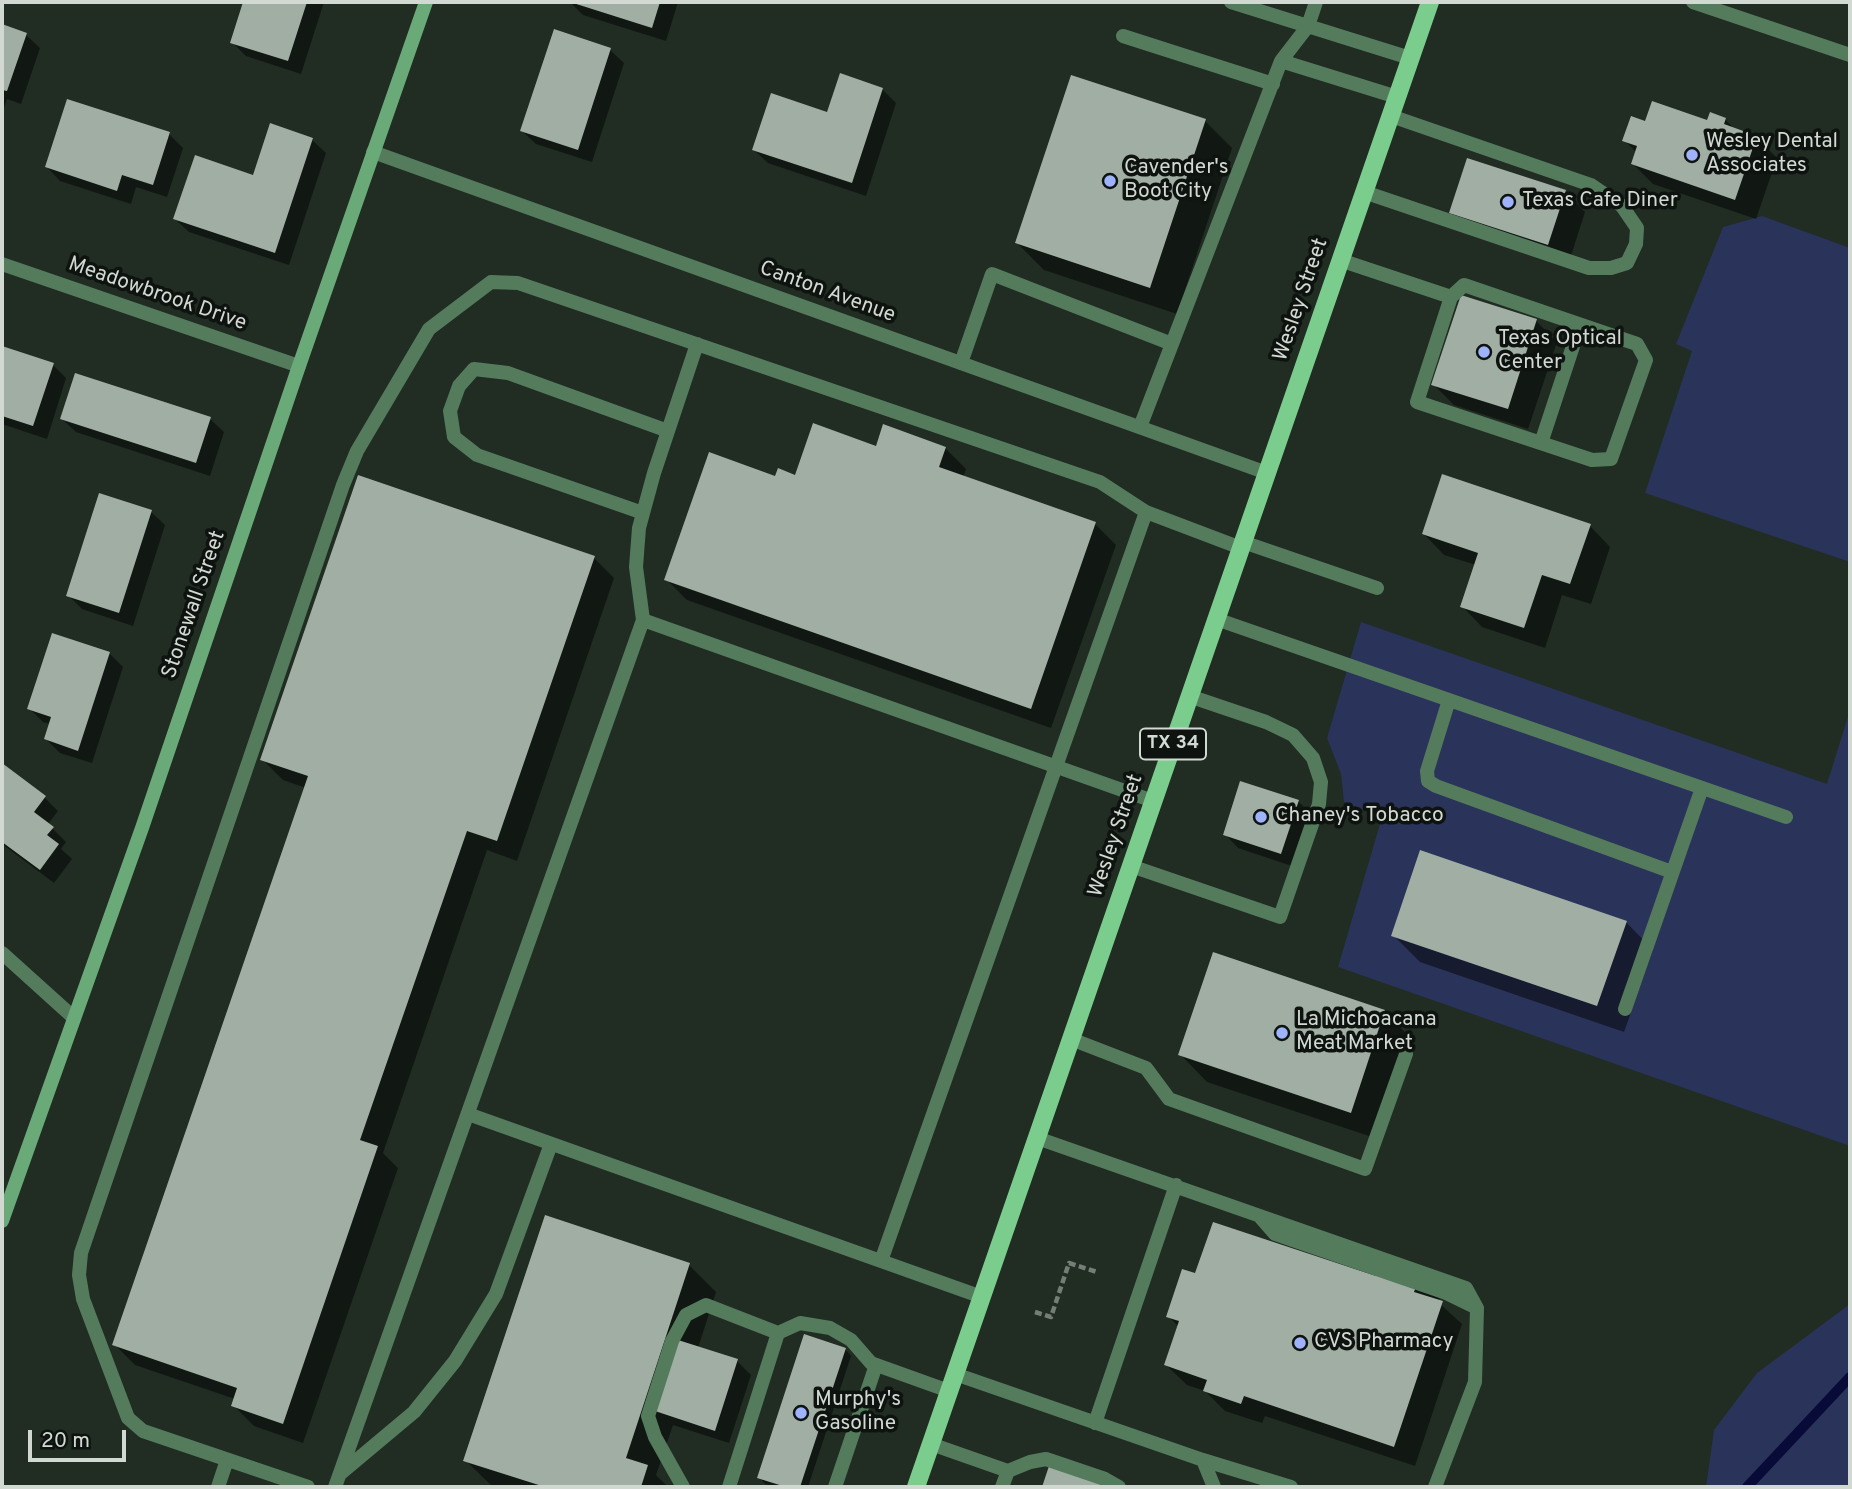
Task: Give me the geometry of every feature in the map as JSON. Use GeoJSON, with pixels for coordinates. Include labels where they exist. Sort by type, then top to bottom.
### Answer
{"type":"FeatureCollection","features":[{"type":"Feature","properties":{"kind":"main road","name":"Wesley Street"},"geometry":{"type":"LineString","coordinates":[[916,1487],[1430,2]]}},
{"type":"Feature","properties":{"kind":"street","name":"Stonewall Street"},"geometry":{"type":"LineString","coordinates":[[2,1221],[142,828],[426,2]]}},
{"type":"Feature","properties":{"kind":"street"},"geometry":{"type":"LineString","coordinates":[[1231,2],[1410,58]]}},
{"type":"Feature","properties":{"kind":"street"},"geometry":{"type":"LineString","coordinates":[[1140,427],[1281,61],[1308,26],[1316,2]]}},
{"type":"Feature","properties":{"kind":"street"},"geometry":{"type":"LineString","coordinates":[[1693,2],[1850,55]]}},
{"type":"Feature","properties":{"kind":"street"},"geometry":{"type":"LineString","coordinates":[[1123,36],[1273,83]]}},
{"type":"Feature","properties":{"kind":"street"},"geometry":{"type":"LineString","coordinates":[[1281,61],[1397,97]]}},
{"type":"Feature","properties":{"kind":"street"},"geometry":{"type":"LineString","coordinates":[[1364,192],[1590,268],[1612,268],[1627,263],[1636,244],[1637,228],[1622,206],[1591,185],[1391,116]]}},
{"type":"Feature","properties":{"kind":"street","name":"Canton Avenue"},"geometry":{"type":"LineString","coordinates":[[373,152],[1267,473]]}},
{"type":"Feature","properties":{"kind":"street"},"geometry":{"type":"LineString","coordinates":[[1340,260],[1451,297]]}},
{"type":"Feature","properties":{"kind":"street","name":"Meadowbrook Drive"},"geometry":{"type":"LineString","coordinates":[[2,264],[299,366]]}},
{"type":"Feature","properties":{"kind":"street"},"geometry":{"type":"LineString","coordinates":[[961,363],[992,274],[1172,344]]}},
{"type":"Feature","properties":{"kind":"street"},"geometry":{"type":"LineString","coordinates":[[308,1487],[143,1431],[128,1418],[83,1299],[79,1275],[81,1253],[348,474],[377,416],[429,329],[491,282],[519,283],[1100,482],[1146,512],[1377,588]]}},
{"type":"Feature","properties":{"kind":"street"},"geometry":{"type":"LineString","coordinates":[[1464,285],[1580,325],[1637,344],[1646,360],[1611,458],[1592,460],[1417,402],[1451,297],[1464,285]]}},
{"type":"Feature","properties":{"kind":"street"},"geometry":{"type":"LineString","coordinates":[[1541,443],[1580,325]]}},
{"type":"Feature","properties":{"kind":"street"},"geometry":{"type":"LineString","coordinates":[[337,1481],[643,620],[636,567],[639,528],[697,344]]}},
{"type":"Feature","properties":{"kind":"street"},"geometry":{"type":"LineString","coordinates":[[643,513],[477,454],[454,437],[450,411],[459,386],[474,369],[508,373],[668,431]]}},
{"type":"Feature","properties":{"kind":"street"},"geometry":{"type":"LineString","coordinates":[[881,1261],[1146,512]]}},
{"type":"Feature","properties":{"kind":"street"},"geometry":{"type":"LineString","coordinates":[[643,620],[1153,801]]}},
{"type":"Feature","properties":{"kind":"street"},"geometry":{"type":"LineString","coordinates":[[1216,620],[1786,817]]}},
{"type":"Feature","properties":{"kind":"street"},"geometry":{"type":"LineString","coordinates":[[1131,866],[1280,917],[1319,804],[1321,782],[1313,758],[1293,735],[1266,722],[1189,696]]}},
{"type":"Feature","properties":{"kind":"street"},"geometry":{"type":"LineString","coordinates":[[1449,700],[1427,771],[1428,781],[1672,872]]}},
{"type":"Feature","properties":{"kind":"street"},"geometry":{"type":"LineString","coordinates":[[1625,1009],[1702,788]]}},
{"type":"Feature","properties":{"kind":"street"},"geometry":{"type":"LineString","coordinates":[[2,953],[73,1017]]}},
{"type":"Feature","properties":{"kind":"street"},"geometry":{"type":"LineString","coordinates":[[1071,1039],[1146,1068],[1169,1099],[1365,1169],[1406,1054]]}},
{"type":"Feature","properties":{"kind":"street"},"geometry":{"type":"LineString","coordinates":[[468,1114],[982,1297]]}},
{"type":"Feature","properties":{"kind":"street"},"geometry":{"type":"LineString","coordinates":[[1037,1138],[1466,1288],[1477,1308],[1475,1382],[1435,1487]]}},
{"type":"Feature","properties":{"kind":"street"},"geometry":{"type":"LineString","coordinates":[[337,1481],[414,1412],[455,1361],[496,1294],[551,1143]]}},
{"type":"Feature","properties":{"kind":"street"},"geometry":{"type":"LineString","coordinates":[[1095,1423],[1176,1185]]}},
{"type":"Feature","properties":{"kind":"street"},"geometry":{"type":"LineString","coordinates":[[683,1487],[655,1437],[648,1416],[672,1341],[686,1315],[706,1305],[778,1333],[800,1323],[830,1328],[851,1340],[870,1363],[952,1382],[1095,1423],[1291,1487]]}},
{"type":"Feature","properties":{"kind":"street"},"geometry":{"type":"LineString","coordinates":[[729,1487],[778,1333]]}},
{"type":"Feature","properties":{"kind":"street"},"geometry":{"type":"LineString","coordinates":[[835,1487],[876,1365]]}},
{"type":"Feature","properties":{"kind":"street"},"geometry":{"type":"LineString","coordinates":[[931,1444],[1008,1471],[1046,1459],[1105,1479],[1119,1487]]}},
{"type":"Feature","properties":{"kind":"street"},"geometry":{"type":"LineString","coordinates":[[218,1487],[227,1460]]}},
{"type":"Feature","properties":{"kind":"street"},"geometry":{"type":"LineString","coordinates":[[1203,1460],[1214,1487]]}},
{"type":"Feature","properties":{"kind":"street"},"geometry":{"type":"LineString","coordinates":[[1002,1487],[1008,1471]]}},
{"type":"Feature","properties":{"kind":"path"},"geometry":{"type":"LineString","coordinates":[[1035,1312],[1051,1317],[1069,1263],[1097,1272]]}},
{"type":"Feature","properties":{"kind":"shaded area"},"geometry":{"type":"Polygon","coordinates":[[[1762,216],[1850,248],[1850,562],[1645,493],[1692,351],[1676,344],[1723,227],[1762,216]]]}},
{"type":"Feature","properties":{"kind":"shaded area"},"geometry":{"type":"Polygon","coordinates":[[[1361,622],[1827,784],[1850,710],[1850,1146],[1338,967],[1382,817],[1344,802],[1341,774],[1327,738],[1361,622]]]}},
{"type":"Feature","properties":{"kind":"shaded area"},"geometry":{"type":"Polygon","coordinates":[[[1850,1304],[1850,1487],[1706,1487],[1714,1430],[1757,1373],[1850,1304]]]}},
{"type":"Feature","properties":{"kind":"building"},"geometry":{"type":"Polygon","coordinates":[[[243,2],[307,2],[288,61],[230,43],[243,2]]]}},
{"type":"Feature","properties":{"kind":"building"},"geometry":{"type":"Polygon","coordinates":[[[570,2],[660,2],[652,28],[570,2]]]}},
{"type":"Feature","properties":{"kind":"building"},"geometry":{"type":"Polygon","coordinates":[[[2,24],[27,33],[7,91],[2,90],[2,24]]]}},
{"type":"Feature","properties":{"kind":"building"},"geometry":{"type":"Polygon","coordinates":[[[554,29],[611,48],[578,150],[520,131],[554,29]]]}},
{"type":"Feature","properties":{"kind":"building"},"geometry":{"type":"Polygon","coordinates":[[[840,73],[883,88],[852,183],[752,150],[771,93],[827,112],[840,73]]]}},
{"type":"Feature","properties":{"kind":"building","name":"Cavender's Boot City"},"geometry":{"type":"Polygon","coordinates":[[[1071,75],[1206,119],[1150,288],[1015,243],[1071,75]]]}},
{"type":"Feature","properties":{"kind":"building"},"geometry":{"type":"Polygon","coordinates":[[[67,99],[170,132],[153,185],[122,175],[117,191],[45,167],[67,99]]]}},
{"type":"Feature","properties":{"kind":"building","name":"Wesley Dental Associates"},"geometry":{"type":"Polygon","coordinates":[[[1652,101],[1707,120],[1710,112],[1726,118],[1724,124],[1757,136],[1735,200],[1631,164],[1637,146],[1622,141],[1631,116],[1645,121],[1652,101]]]}},
{"type":"Feature","properties":{"kind":"building"},"geometry":{"type":"Polygon","coordinates":[[[270,123],[313,138],[275,253],[173,219],[195,155],[253,175],[270,123]]]}},
{"type":"Feature","properties":{"kind":"building","name":"Texas Cafe Diner"},"geometry":{"type":"Polygon","coordinates":[[[1467,158],[1566,190],[1548,245],[1449,213],[1467,158]]]}},
{"type":"Feature","properties":{"kind":"building","name":"Texas Optical Center"},"geometry":{"type":"Polygon","coordinates":[[[1461,295],[1537,319],[1508,409],[1431,385],[1461,295]]]}},
{"type":"Feature","properties":{"kind":"building"},"geometry":{"type":"Polygon","coordinates":[[[2,346],[54,363],[33,426],[2,416],[2,346]]]}},
{"type":"Feature","properties":{"kind":"building"},"geometry":{"type":"Polygon","coordinates":[[[75,373],[211,417],[196,463],[60,419],[75,373]]]}},
{"type":"Feature","properties":{"kind":"building"},"geometry":{"type":"Polygon","coordinates":[[[813,423],[876,446],[883,424],[946,447],[939,467],[1096,522],[1031,709],[664,580],[709,452],[775,476],[778,468],[795,475],[813,423]]]}},
{"type":"Feature","properties":{"kind":"building"},"geometry":{"type":"Polygon","coordinates":[[[1442,474],[1591,524],[1570,584],[1542,575],[1524,628],[1460,607],[1478,553],[1422,534],[1442,474]]]}},
{"type":"Feature","properties":{"kind":"building"},"geometry":{"type":"Polygon","coordinates":[[[358,475],[595,556],[497,841],[467,831],[360,1140],[378,1146],[283,1424],[231,1406],[237,1388],[112,1345],[308,776],[260,760],[358,475]]]}},
{"type":"Feature","properties":{"kind":"building"},"geometry":{"type":"Polygon","coordinates":[[[99,493],[152,510],[119,613],[66,596],[99,493]]]}},
{"type":"Feature","properties":{"kind":"building"},"geometry":{"type":"Polygon","coordinates":[[[52,633],[110,652],[78,751],[44,739],[51,717],[27,709],[52,633]]]}},
{"type":"Feature","properties":{"kind":"building"},"geometry":{"type":"Polygon","coordinates":[[[2,763],[46,796],[34,812],[54,827],[47,835],[59,844],[40,870],[2,842],[2,763]]]}},
{"type":"Feature","properties":{"kind":"building","name":"Chaney's Tobacco"},"geometry":{"type":"Polygon","coordinates":[[[1240,781],[1299,800],[1281,854],[1223,835],[1240,781]]]}},
{"type":"Feature","properties":{"kind":"building"},"geometry":{"type":"Polygon","coordinates":[[[1420,850],[1627,921],[1597,1006],[1391,936],[1420,850]]]}},
{"type":"Feature","properties":{"kind":"building","name":"La Michoacana Meat Market"},"geometry":{"type":"Polygon","coordinates":[[[1213,952],[1385,1010],[1351,1113],[1178,1055],[1213,952]]]}},
{"type":"Feature","properties":{"kind":"building"},"geometry":{"type":"Polygon","coordinates":[[[545,1215],[690,1263],[626,1458],[648,1465],[641,1487],[545,1487],[463,1461],[545,1215]]]}},
{"type":"Feature","properties":{"kind":"building","name":"CVS Pharmacy"},"geometry":{"type":"Polygon","coordinates":[[[1213,1222],[1376,1276],[1383,1253],[1423,1267],[1414,1292],[1443,1301],[1394,1447],[1244,1396],[1241,1404],[1203,1391],[1207,1380],[1164,1365],[1179,1321],[1166,1317],[1182,1269],[1195,1273],[1213,1222]]]}},
{"type":"Feature","properties":{"kind":"building","name":"Murphy's Gasoline"},"geometry":{"type":"Polygon","coordinates":[[[804,1334],[846,1348],[800,1487],[786,1487],[757,1478],[804,1334]]]}},
{"type":"Feature","properties":{"kind":"building"},"geometry":{"type":"Polygon","coordinates":[[[678,1340],[738,1359],[715,1431],[655,1411],[678,1340]]]}},
{"type":"Feature","properties":{"kind":"building"},"geometry":{"type":"Polygon","coordinates":[[[1049,1466],[1112,1487],[1042,1487],[1049,1466]]]}},
{"type":"Feature","properties":{"kind":"waterway"},"geometry":{"type":"LineString","coordinates":[[1747,1487],[1850,1377]]}},
{"type":"Feature","properties":{"kind":"place","name":"Wesley Dental Associates"},"geometry":{"type":"Point","coordinates":[1692,155]}},
{"type":"Feature","properties":{"kind":"place","name":"Cavender's Boot City"},"geometry":{"type":"Point","coordinates":[1110,181]}},
{"type":"Feature","properties":{"kind":"place","name":"Texas Cafe Diner"},"geometry":{"type":"Point","coordinates":[1508,202]}},
{"type":"Feature","properties":{"kind":"place","name":"Texas Optical Center"},"geometry":{"type":"Point","coordinates":[1484,352]}},
{"type":"Feature","properties":{"kind":"place","name":"Chaney's Tobacco"},"geometry":{"type":"Point","coordinates":[1261,817]}},
{"type":"Feature","properties":{"kind":"place","name":"La Michoacana Meat Market"},"geometry":{"type":"Point","coordinates":[1282,1033]}},
{"type":"Feature","properties":{"kind":"place","name":"CVS Pharmacy"},"geometry":{"type":"Point","coordinates":[1300,1343]}},
{"type":"Feature","properties":{"kind":"place","name":"Murphy's Gasoline"},"geometry":{"type":"Point","coordinates":[801,1413]}}]}
